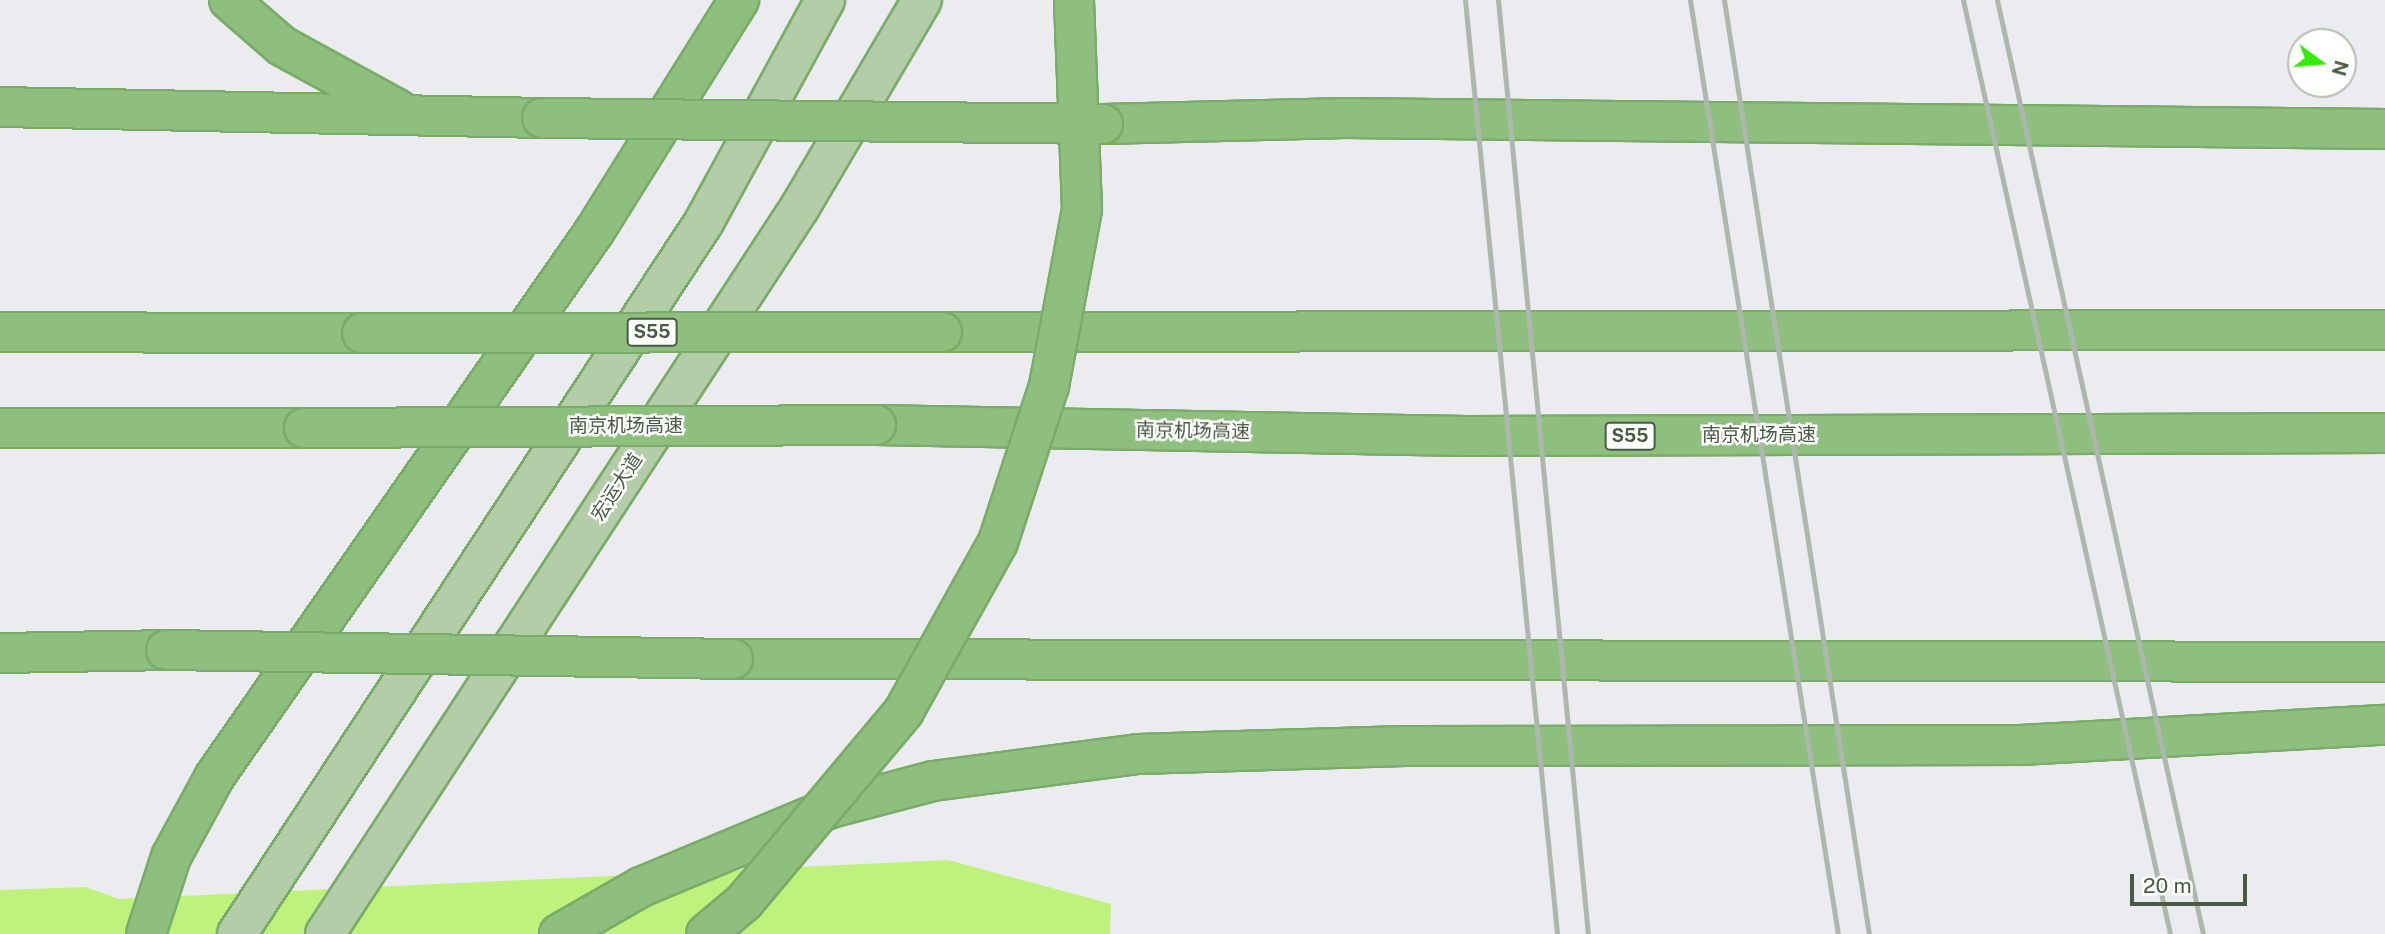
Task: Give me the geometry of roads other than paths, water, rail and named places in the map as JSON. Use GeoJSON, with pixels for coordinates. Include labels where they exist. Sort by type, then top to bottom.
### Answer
{"type":"FeatureCollection","features":[{"type":"Feature","properties":{"kind":"highway"},"geometry":{"type":"LineString","coordinates":[[229,0],[282,46],[404,112]]}},
{"type":"Feature","properties":{"kind":"highway"},"geometry":{"type":"LineString","coordinates":[[146,934],[171,857],[215,776],[594,232],[739,0]]}},
{"type":"Feature","properties":{"kind":"highway"},"geometry":{"type":"LineString","coordinates":[[706,934],[744,902],[904,711],[998,542],[1049,386],[1082,209],[1074,0]]}},
{"type":"Feature","properties":{"kind":"highway"},"geometry":{"type":"LineString","coordinates":[[0,107],[404,112],[542,118],[1103,124],[1346,118],[2385,129]]}},
{"type":"Feature","properties":{"kind":"highway","name":"S55"},"geometry":{"type":"LineString","coordinates":[[0,332],[2385,330]]}},
{"type":"Feature","properties":{"kind":"highway","name":"南京机场高速"},"geometry":{"type":"LineString","coordinates":[[0,428],[876,425],[1466,436],[2385,433]]}},
{"type":"Feature","properties":{"kind":"highway"},"geometry":{"type":"LineString","coordinates":[[0,653],[166,650],[733,659],[2385,662]]}},
{"type":"Feature","properties":{"kind":"highway"},"geometry":{"type":"LineString","coordinates":[[559,934],[641,887],[831,808],[933,781],[1138,754],[1405,746],[2022,745],[2385,725]]}},
{"type":"Feature","properties":{"kind":"main road"},"geometry":{"type":"LineString","coordinates":[[237,934],[704,222],[825,0]]}},
{"type":"Feature","properties":{"kind":"main road","name":"宏运大道"},"geometry":{"type":"LineString","coordinates":[[325,934],[800,207],[922,0]]}},
{"type":"Feature","properties":{"kind":"railway"},"geometry":{"type":"LineString","coordinates":[[1465,0],[1557,934]]}},
{"type":"Feature","properties":{"kind":"railway"},"geometry":{"type":"LineString","coordinates":[[1498,0],[1588,934]]}},
{"type":"Feature","properties":{"kind":"railway"},"geometry":{"type":"LineString","coordinates":[[1690,0],[1838,934]]}},
{"type":"Feature","properties":{"kind":"railway"},"geometry":{"type":"LineString","coordinates":[[1724,0],[1869,934]]}},
{"type":"Feature","properties":{"kind":"railway"},"geometry":{"type":"LineString","coordinates":[[1963,0],[2170,934]]}},
{"type":"Feature","properties":{"kind":"railway"},"geometry":{"type":"LineString","coordinates":[[1997,0],[2203,934]]}}]}
